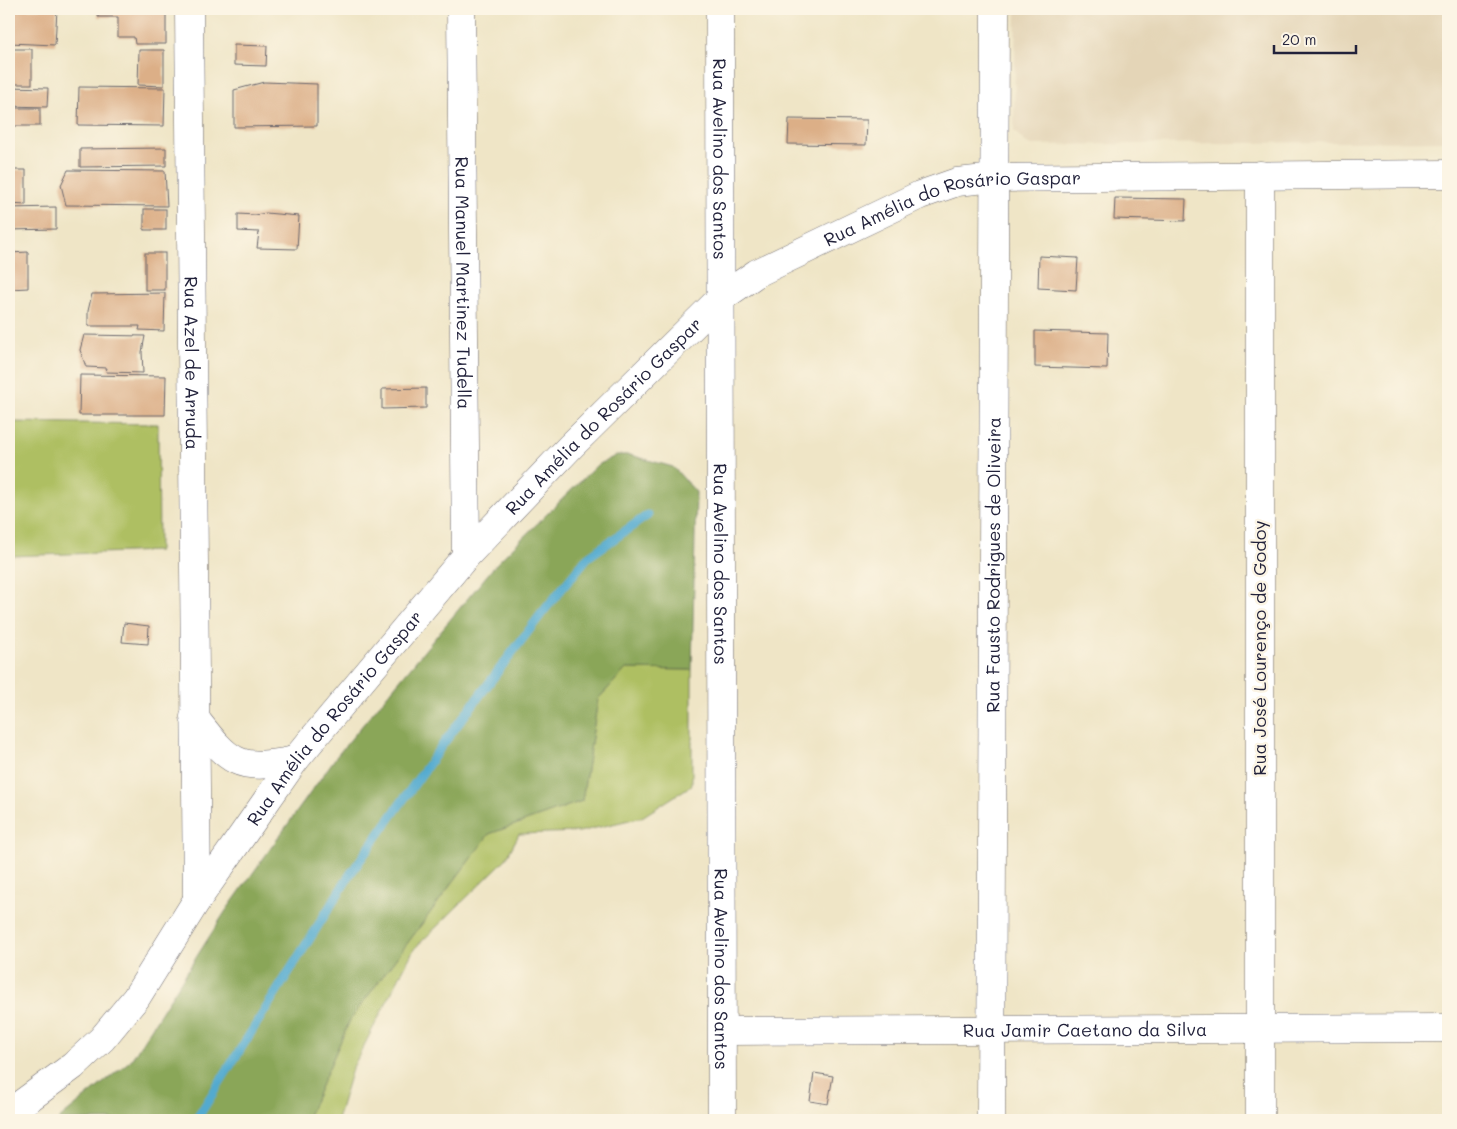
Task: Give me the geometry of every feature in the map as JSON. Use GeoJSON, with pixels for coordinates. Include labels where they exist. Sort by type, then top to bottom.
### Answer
{"type":"FeatureCollection","features":[{"type":"Feature","properties":{"kind":"street","name":"Rua Azel de Arruda"},"geometry":{"type":"LineString","coordinates":[[189,9],[197,900]]}},
{"type":"Feature","properties":{"kind":"street","name":"Rua Manuel Martinez Tudella"},"geometry":{"type":"LineString","coordinates":[[461,9],[466,556]]}},
{"type":"Feature","properties":{"kind":"street","name":"Rua Avelino dos Santos"},"geometry":{"type":"LineString","coordinates":[[720,9],[722,1120]]}},
{"type":"Feature","properties":{"kind":"street","name":"Rua Fausto Rodrigues de Oliveira"},"geometry":{"type":"LineString","coordinates":[[991,1120],[995,9]]}},
{"type":"Feature","properties":{"kind":"street","name":"Rua Amélia do Rosário Gaspar"},"geometry":{"type":"LineString","coordinates":[[9,1112],[73,1066],[102,1039],[136,998],[197,900],[295,760],[466,556],[571,446],[721,298],[756,273],[920,196],[957,182],[994,178],[1448,174]]}},
{"type":"Feature","properties":{"kind":"street","name":"Rua José Lourenço de Godoy"},"geometry":{"type":"LineString","coordinates":[[1260,175],[1260,1120]]}},
{"type":"Feature","properties":{"kind":"street"},"geometry":{"type":"LineString","coordinates":[[194,717],[217,748],[235,761],[265,766],[295,760]]}},
{"type":"Feature","properties":{"kind":"street","name":"Rua Jamir Caetano da Silva"},"geometry":{"type":"LineString","coordinates":[[723,1031],[1448,1028]]}},
{"type":"Feature","properties":{"kind":"shaded area"},"geometry":{"type":"Polygon","coordinates":[[[1016,9],[1448,9],[1448,141],[1028,145],[1014,131],[1016,9]]]}},
{"type":"Feature","properties":{"kind":"green space"},"geometry":{"type":"Polygon","coordinates":[[[9,422],[158,424],[159,551],[9,556],[9,422]]]}},
{"type":"Feature","properties":{"kind":"green space"},"geometry":{"type":"Polygon","coordinates":[[[617,455],[630,455],[673,467],[696,492],[692,670],[626,669],[598,699],[582,801],[489,834],[350,1020],[306,1120],[58,1120],[131,1060],[225,912],[336,757],[498,562],[596,466],[617,455]]]}},
{"type":"Feature","properties":{"kind":"green space"},"geometry":{"type":"Polygon","coordinates":[[[626,669],[692,670],[692,785],[642,817],[579,832],[519,834],[506,859],[414,949],[352,1069],[337,1120],[306,1120],[350,1020],[489,834],[582,801],[598,699],[626,669]]]}},
{"type":"Feature","properties":{"kind":"building"},"geometry":{"type":"Polygon","coordinates":[[[9,9],[57,9],[55,45],[9,43],[9,9]]]}},
{"type":"Feature","properties":{"kind":"building"},"geometry":{"type":"Polygon","coordinates":[[[98,9],[166,9],[166,44],[135,44],[134,37],[118,37],[118,17],[98,17],[98,9]]]}},
{"type":"Feature","properties":{"kind":"building"},"geometry":{"type":"Polygon","coordinates":[[[234,45],[267,46],[266,66],[234,65],[234,45]]]}},
{"type":"Feature","properties":{"kind":"building"},"geometry":{"type":"Polygon","coordinates":[[[9,49],[32,49],[32,84],[9,84],[9,49]]]}},
{"type":"Feature","properties":{"kind":"building"},"geometry":{"type":"Polygon","coordinates":[[[139,50],[164,50],[164,86],[138,85],[139,50]]]}},
{"type":"Feature","properties":{"kind":"building"},"geometry":{"type":"Polygon","coordinates":[[[264,82],[317,84],[317,126],[234,127],[234,90],[264,82]]]}},
{"type":"Feature","properties":{"kind":"building"},"geometry":{"type":"Polygon","coordinates":[[[9,87],[48,88],[47,107],[9,106],[9,87]]]}},
{"type":"Feature","properties":{"kind":"building"},"geometry":{"type":"Polygon","coordinates":[[[79,87],[165,88],[164,126],[78,125],[79,87]]]}},
{"type":"Feature","properties":{"kind":"building"},"geometry":{"type":"Polygon","coordinates":[[[9,108],[40,108],[40,126],[9,126],[9,108]]]}},
{"type":"Feature","properties":{"kind":"building"},"geometry":{"type":"Polygon","coordinates":[[[789,119],[867,120],[866,145],[788,144],[789,119]]]}},
{"type":"Feature","properties":{"kind":"building"},"geometry":{"type":"Polygon","coordinates":[[[166,148],[166,166],[80,167],[80,149],[166,148]]]}},
{"type":"Feature","properties":{"kind":"building"},"geometry":{"type":"Polygon","coordinates":[[[9,170],[26,170],[26,205],[9,204],[9,170]]]}},
{"type":"Feature","properties":{"kind":"building"},"geometry":{"type":"Polygon","coordinates":[[[68,170],[165,171],[167,206],[66,205],[61,185],[68,170]]]}},
{"type":"Feature","properties":{"kind":"building"},"geometry":{"type":"Polygon","coordinates":[[[1115,198],[1186,199],[1185,221],[1114,219],[1115,198]]]}},
{"type":"Feature","properties":{"kind":"building"},"geometry":{"type":"Polygon","coordinates":[[[56,207],[56,229],[9,230],[9,208],[56,207]]]}},
{"type":"Feature","properties":{"kind":"building"},"geometry":{"type":"Polygon","coordinates":[[[144,209],[166,209],[166,230],[144,230],[144,209]]]}},
{"type":"Feature","properties":{"kind":"building"},"geometry":{"type":"Polygon","coordinates":[[[266,213],[299,216],[297,249],[257,248],[259,232],[238,231],[238,214],[255,215],[266,213]]]}},
{"type":"Feature","properties":{"kind":"building"},"geometry":{"type":"Polygon","coordinates":[[[28,252],[28,288],[9,289],[9,253],[28,252]]]}},
{"type":"Feature","properties":{"kind":"building"},"geometry":{"type":"Polygon","coordinates":[[[145,253],[165,253],[165,290],[145,290],[145,253]]]}},
{"type":"Feature","properties":{"kind":"building"},"geometry":{"type":"Polygon","coordinates":[[[1039,256],[1078,258],[1076,290],[1038,288],[1039,256]]]}},
{"type":"Feature","properties":{"kind":"building"},"geometry":{"type":"Polygon","coordinates":[[[165,293],[164,331],[139,330],[140,326],[88,326],[88,311],[92,294],[165,293]]]}},
{"type":"Feature","properties":{"kind":"building"},"geometry":{"type":"Polygon","coordinates":[[[1035,331],[1108,333],[1107,369],[1035,367],[1035,331]]]}},
{"type":"Feature","properties":{"kind":"building"},"geometry":{"type":"Polygon","coordinates":[[[84,335],[145,336],[142,352],[143,373],[106,372],[107,368],[86,367],[80,350],[84,335]]]}},
{"type":"Feature","properties":{"kind":"building"},"geometry":{"type":"Polygon","coordinates":[[[80,375],[166,376],[165,415],[79,415],[80,375]]]}},
{"type":"Feature","properties":{"kind":"building"},"geometry":{"type":"Polygon","coordinates":[[[426,388],[426,408],[382,409],[382,389],[426,388]]]}},
{"type":"Feature","properties":{"kind":"building"},"geometry":{"type":"Polygon","coordinates":[[[124,623],[149,626],[148,644],[122,642],[124,623]]]}},
{"type":"Feature","properties":{"kind":"building"},"geometry":{"type":"Polygon","coordinates":[[[814,1073],[833,1076],[828,1104],[810,1101],[814,1073]]]}},
{"type":"Feature","properties":{"kind":"waterway"},"geometry":{"type":"LineString","coordinates":[[196,1120],[351,873],[443,744],[542,613],[588,557],[648,515]]}}]}
